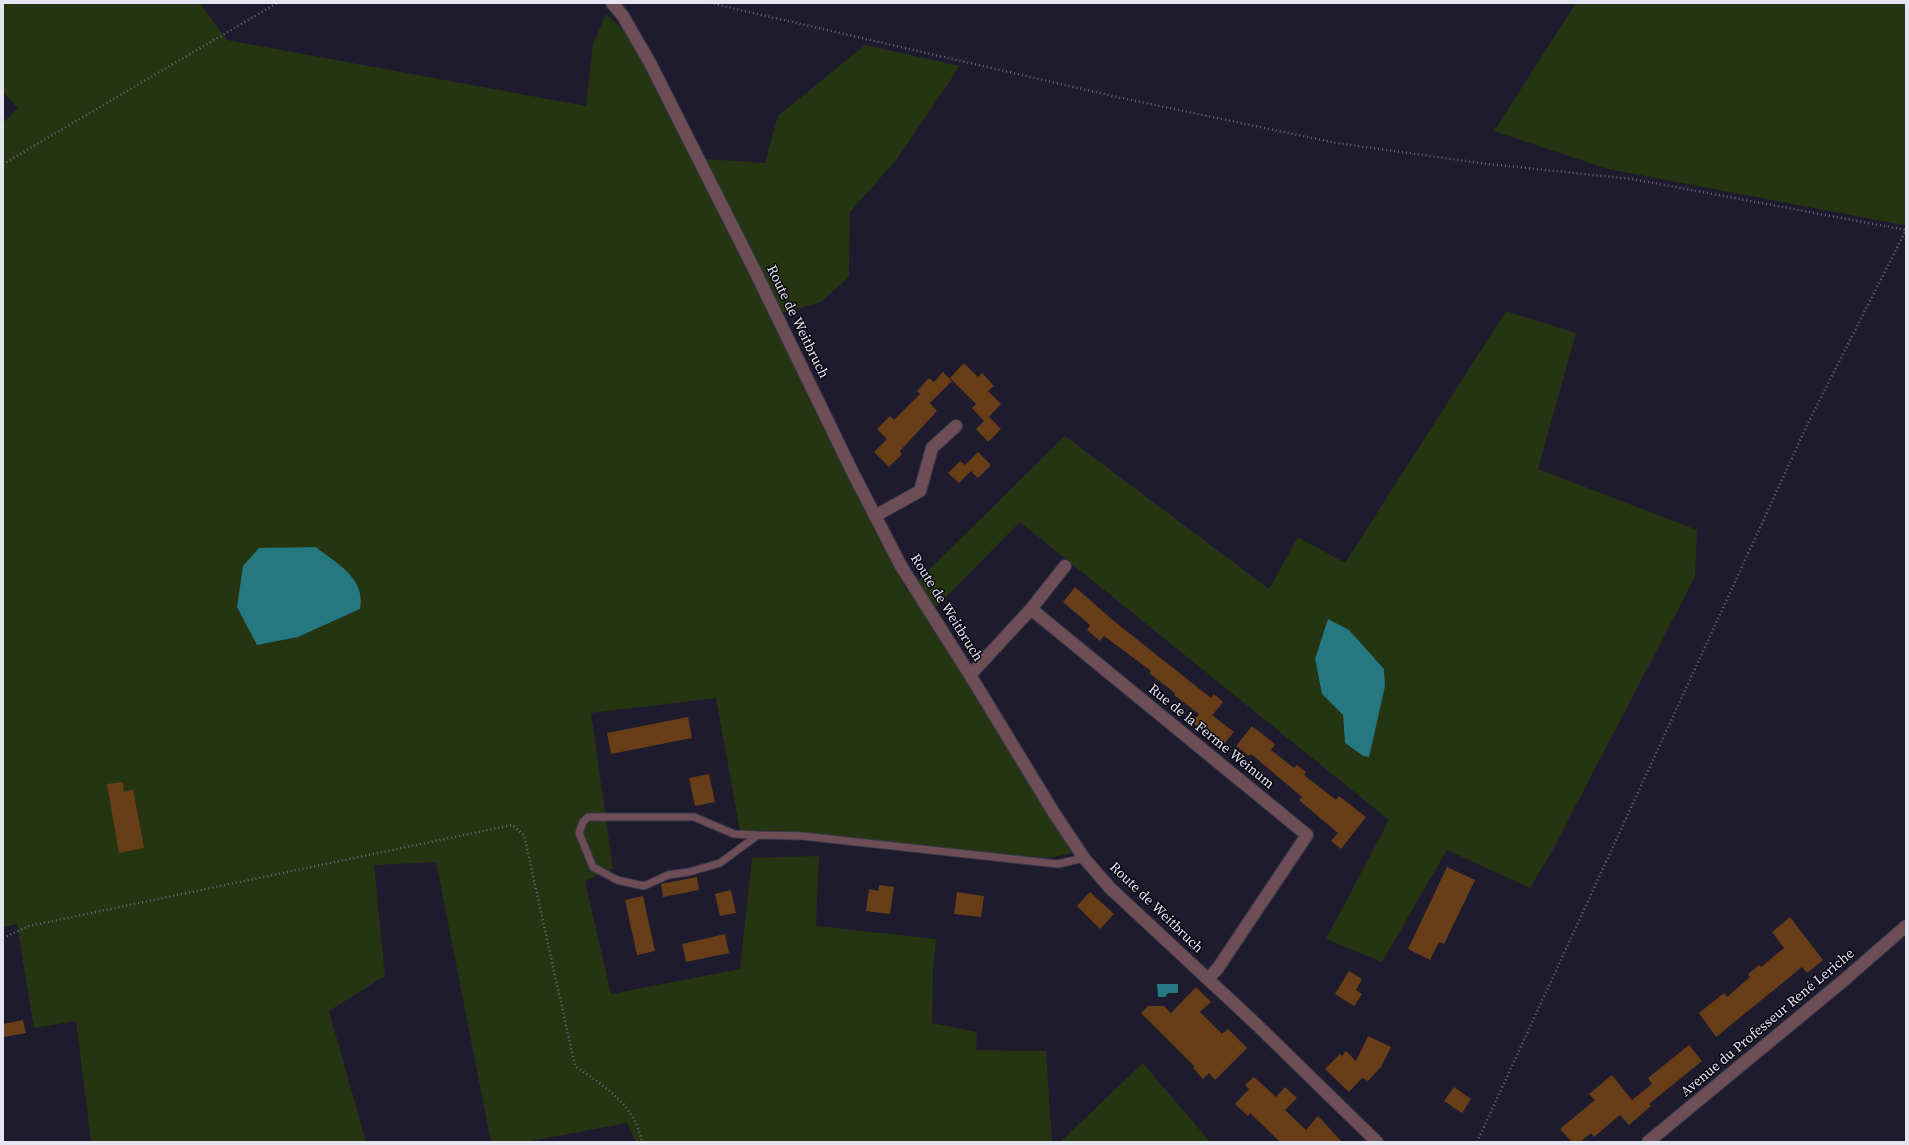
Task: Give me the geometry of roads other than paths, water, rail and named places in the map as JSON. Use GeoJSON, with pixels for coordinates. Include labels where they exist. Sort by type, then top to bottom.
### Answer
{"type":"FeatureCollection","features":[{"type":"Feature","properties":{"kind":"street","name":"Route de Weitbruch"},"geometry":{"type":"LineString","coordinates":[[612,3],[623,16],[650,64],[755,271],[901,566],[970,675],[1054,813],[1084,858],[1110,888],[1208,979],[1376,1142]]}},
{"type":"Feature","properties":{"kind":"street"},"geometry":{"type":"LineString","coordinates":[[875,516],[920,491],[932,448],[956,426]]}},
{"type":"Feature","properties":{"kind":"street"},"geometry":{"type":"LineString","coordinates":[[970,675],[1031,609],[1065,566]]}},
{"type":"Feature","properties":{"kind":"street","name":"Rue de la Ferme Weinum"},"geometry":{"type":"LineString","coordinates":[[1031,609],[1307,835],[1218,968],[1208,979]]}},
{"type":"Feature","properties":{"kind":"street","name":"Avenue du Professeur René Leriche"},"geometry":{"type":"LineString","coordinates":[[1648,1142],[1843,981],[1906,926]]}},
{"type":"Feature","properties":{"kind":"lane"},"geometry":{"type":"LineString","coordinates":[[758,835],[720,863],[690,872],[668,875],[644,886],[617,880],[593,867],[579,833],[583,822],[588,817],[694,817],[734,834],[802,836],[1058,864],[1084,858]]}}]}
